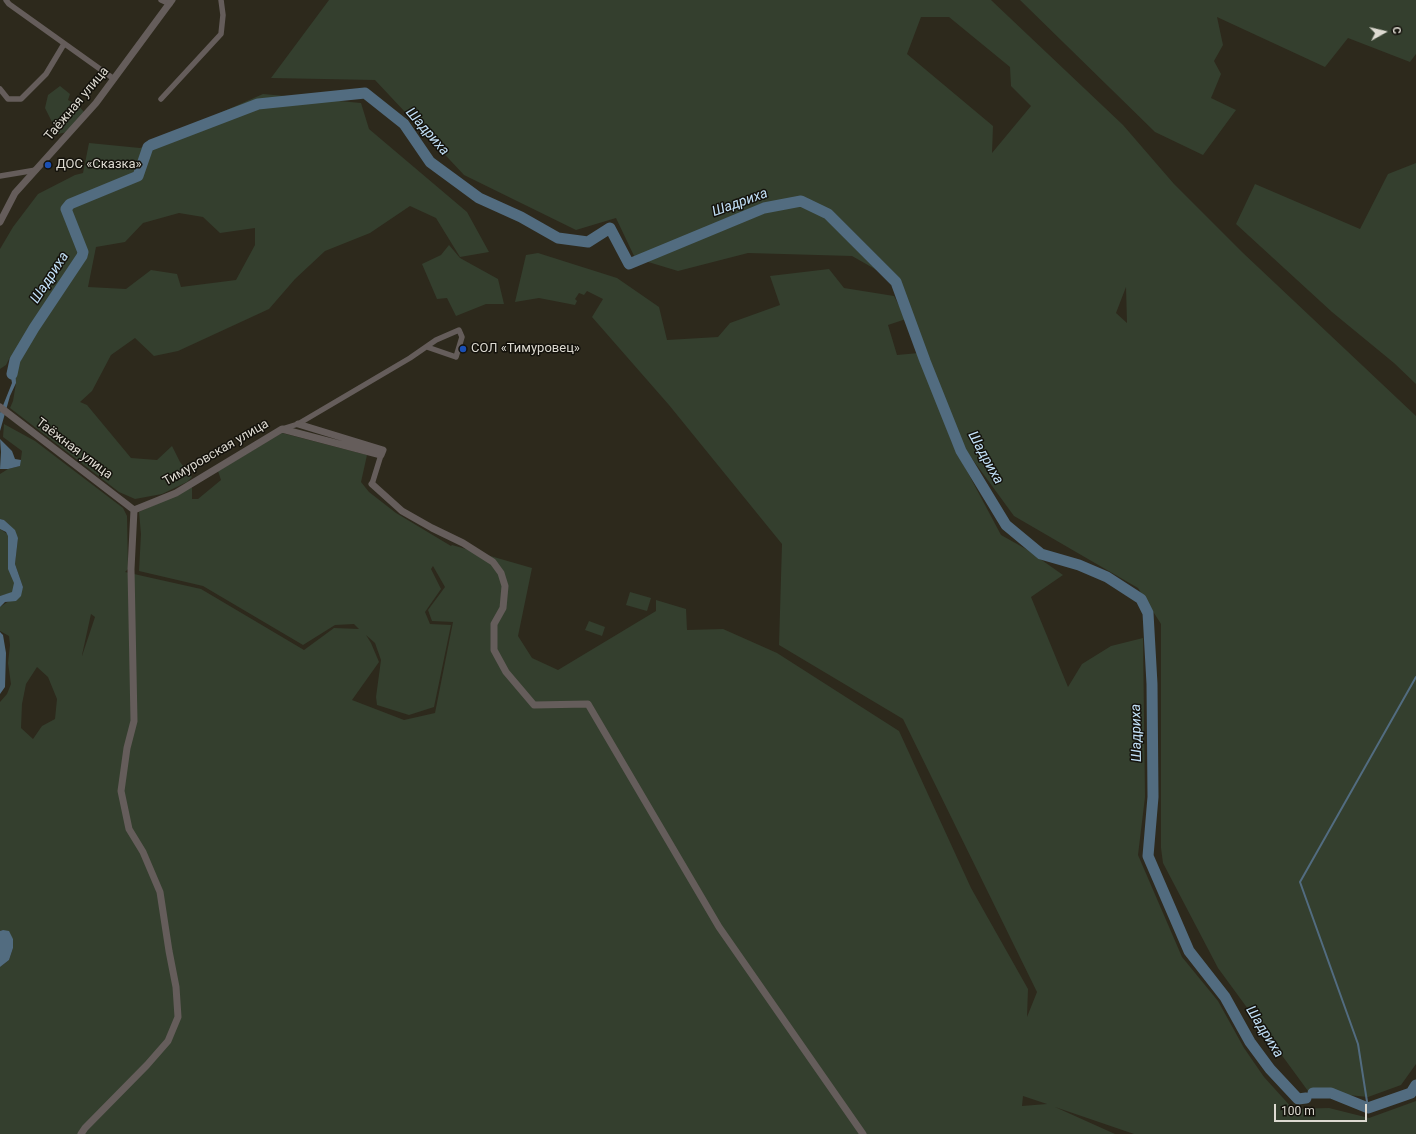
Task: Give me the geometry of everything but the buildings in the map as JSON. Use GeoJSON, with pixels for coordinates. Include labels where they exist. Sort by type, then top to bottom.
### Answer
{"type":"FeatureCollection","features":[{"type":"Feature","properties":{"kind":"street"},"geometry":{"type":"LineString","coordinates":[[161,0],[171,2]]}},
{"type":"Feature","properties":{"kind":"street"},"geometry":{"type":"LineString","coordinates":[[161,99],[221,34],[223,15],[221,0]]}},
{"type":"Feature","properties":{"kind":"street"},"geometry":{"type":"LineString","coordinates":[[8,1],[64,44],[114,79]]}},
{"type":"Feature","properties":{"kind":"street","name":"Таёжная улица"},"geometry":{"type":"LineString","coordinates":[[0,222],[15,193],[96,103],[171,2]]}},
{"type":"Feature","properties":{"kind":"street"},"geometry":{"type":"LineString","coordinates":[[0,89],[8,99],[21,99],[46,74],[64,44]]}},
{"type":"Feature","properties":{"kind":"street"},"geometry":{"type":"LineString","coordinates":[[0,176],[36,170]]}},
{"type":"Feature","properties":{"kind":"street"},"geometry":{"type":"LineString","coordinates":[[282,429],[298,424],[410,358],[436,340],[459,330],[462,338],[456,357],[427,347]]}},
{"type":"Feature","properties":{"kind":"street","name":"Таёжная улица"},"geometry":{"type":"LineString","coordinates":[[0,407],[134,510]]}},
{"type":"Feature","properties":{"kind":"street"},"geometry":{"type":"LineString","coordinates":[[298,424],[383,450],[372,484],[402,510],[493,562],[501,573],[504,586],[503,608],[494,624],[494,650],[506,672],[534,705],[588,704],[719,926],[863,1134]]}},
{"type":"Feature","properties":{"kind":"street","name":"Тимуровская улица"},"geometry":{"type":"LineString","coordinates":[[134,510],[176,493],[282,429],[381,455]]}},
{"type":"Feature","properties":{"kind":"street"},"geometry":{"type":"LineString","coordinates":[[81,1134],[168,1041],[178,1017],[176,987],[160,892],[143,852],[129,829],[121,791],[127,748],[134,721],[131,569],[134,510]]}},
{"type":"Feature","properties":{"kind":"green space"},"geometry":{"type":"Polygon","coordinates":[[[329,0],[991,0],[1123,125],[1174,184],[1242,252],[1416,416],[1416,1064],[1401,1085],[1368,1097],[1308,1091],[1218,968],[1163,863],[1161,848],[1161,624],[1138,588],[1014,516],[965,449],[889,277],[852,256],[748,253],[678,271],[635,258],[616,218],[576,230],[464,175],[375,80],[271,78],[329,0]],[[921,17],[907,54],[993,126],[992,153],[1031,106],[1011,86],[1010,67],[949,17],[921,17]],[[1126,287],[1116,313],[1127,323],[1126,287]]]}},
{"type":"Feature","properties":{"kind":"green space"},"geometry":{"type":"Polygon","coordinates":[[[1020,0],[1416,0],[1416,54],[1410,62],[1348,38],[1325,67],[1217,17],[1223,45],[1214,61],[1221,74],[1211,98],[1236,110],[1203,155],[1155,132],[1020,0]]]}},
{"type":"Feature","properties":{"kind":"green space"},"geometry":{"type":"Polygon","coordinates":[[[60,86],[70,94],[68,100],[78,105],[84,112],[67,132],[58,134],[45,108],[48,95],[60,86]]]}},
{"type":"Feature","properties":{"kind":"green space"},"geometry":{"type":"Polygon","coordinates":[[[263,94],[361,103],[369,129],[467,212],[489,252],[460,257],[436,218],[410,206],[370,233],[325,251],[295,279],[269,309],[178,351],[154,356],[135,338],[111,355],[92,391],[80,402],[87,405],[131,458],[157,460],[172,446],[180,462],[192,477],[187,482],[162,494],[135,499],[119,492],[10,408],[13,401],[16,383],[15,360],[10,357],[6,365],[0,369],[0,249],[13,227],[38,194],[75,175],[83,173],[89,143],[140,148],[263,94]],[[179,213],[143,223],[125,242],[96,247],[88,287],[126,289],[151,270],[177,274],[181,287],[236,280],[255,245],[255,228],[220,233],[203,217],[179,213]]]}},
{"type":"Feature","properties":{"kind":"green space"},"geometry":{"type":"Polygon","coordinates":[[[1416,163],[1416,384],[1394,363],[1332,312],[1236,224],[1255,184],[1360,229],[1388,174],[1416,163]]]}},
{"type":"Feature","properties":{"kind":"green space"},"geometry":{"type":"Polygon","coordinates":[[[449,245],[460,258],[498,279],[504,304],[486,304],[456,316],[447,298],[437,299],[422,264],[441,255],[449,245]]]}},
{"type":"Feature","properties":{"kind":"green space"},"geometry":{"type":"Polygon","coordinates":[[[538,253],[617,278],[659,307],[667,340],[718,337],[730,323],[780,305],[770,276],[829,269],[844,288],[894,296],[906,319],[888,325],[897,355],[919,353],[952,443],[1001,535],[1026,549],[1063,575],[1031,597],[1068,687],[1082,664],[1111,646],[1143,638],[1145,797],[1138,855],[1182,957],[1218,1001],[1244,1048],[1264,1077],[1293,1109],[1329,1108],[1369,1118],[1416,1101],[1416,1134],[1134,1134],[1055,1107],[1115,1134],[0,1134],[0,967],[9,960],[13,948],[13,939],[3,930],[0,931],[0,702],[7,694],[11,684],[8,663],[10,645],[9,636],[0,631],[0,607],[9,601],[16,601],[23,587],[15,564],[18,538],[10,526],[4,520],[0,519],[0,474],[8,469],[20,466],[22,451],[3,437],[4,424],[35,441],[123,508],[127,516],[128,569],[125,572],[201,589],[304,650],[334,628],[359,629],[354,624],[335,625],[303,645],[203,586],[139,571],[141,534],[139,512],[192,487],[192,499],[198,499],[221,480],[218,471],[282,433],[367,455],[361,482],[369,492],[396,513],[451,546],[452,545],[532,568],[518,636],[532,658],[558,670],[656,611],[656,600],[686,609],[687,630],[723,629],[777,653],[899,731],[971,888],[1028,989],[1027,1017],[1037,992],[903,719],[779,645],[782,544],[669,405],[592,317],[603,299],[587,291],[584,295],[579,293],[575,299],[577,301],[575,305],[539,298],[515,302],[526,255],[538,253]],[[433,566],[431,569],[441,589],[425,612],[430,624],[451,625],[434,707],[409,715],[377,705],[376,697],[381,660],[375,643],[366,635],[379,662],[352,700],[404,720],[435,713],[453,622],[432,621],[428,610],[445,587],[433,566]],[[91,614],[82,656],[95,617],[91,614]],[[37,667],[26,684],[22,704],[21,728],[33,739],[42,726],[55,719],[57,699],[48,677],[37,667]],[[1023,1096],[1022,1106],[1047,1104],[1023,1096]]]}},
{"type":"Feature","properties":{"kind":"green space"},"geometry":{"type":"Polygon","coordinates":[[[0,529],[9,535],[15,587],[14,592],[0,596],[0,529]]]}},
{"type":"Feature","properties":{"kind":"green space"},"geometry":{"type":"Polygon","coordinates":[[[630,592],[651,598],[647,611],[626,605],[630,592]]]}},
{"type":"Feature","properties":{"kind":"green space"},"geometry":{"type":"Polygon","coordinates":[[[589,621],[605,627],[602,636],[585,630],[589,621]]]}},
{"type":"Feature","properties":{"kind":"water"},"geometry":{"type":"Polygon","coordinates":[[[15,360],[16,383],[10,396],[0,431],[0,413],[12,383],[10,372],[15,360]]]}},
{"type":"Feature","properties":{"kind":"water"},"geometry":{"type":"Polygon","coordinates":[[[0,439],[12,451],[15,459],[21,460],[20,466],[0,469],[0,439]]]}},
{"type":"Feature","properties":{"kind":"water"},"geometry":{"type":"Polygon","coordinates":[[[0,519],[4,520],[15,530],[18,538],[15,564],[23,587],[21,596],[16,601],[5,602],[0,607],[0,596],[12,592],[14,583],[8,569],[8,536],[6,532],[0,529],[0,519]]]}},
{"type":"Feature","properties":{"kind":"water"},"geometry":{"type":"Polygon","coordinates":[[[0,632],[3,635],[6,653],[5,687],[0,694],[0,632]]]}},
{"type":"Feature","properties":{"kind":"water"},"geometry":{"type":"Polygon","coordinates":[[[0,931],[9,931],[13,939],[13,948],[9,960],[0,967],[0,931]]]}},
{"type":"Feature","properties":{"kind":"waterway","name":"Шадриха"},"geometry":{"type":"LineString","coordinates":[[12,374],[15,360],[34,328],[82,256],[83,252],[66,209],[70,204],[138,176],[148,147],[151,145],[258,104],[365,93],[404,124],[430,162],[479,198],[521,217],[558,238],[588,242],[610,228],[629,264],[764,208],[801,201],[828,214],[896,282],[925,361],[961,451],[1006,525],[1041,554],[1079,565],[1107,577],[1141,599],[1148,613],[1152,684],[1153,797],[1148,856],[1189,951],[1225,997],[1250,1042],[1270,1069],[1298,1099],[1306,1098]]}},
{"type":"Feature","properties":{"kind":"waterway"},"geometry":{"type":"LineString","coordinates":[[1368,1108],[1358,1044],[1300,882],[1416,677]]}},
{"type":"Feature","properties":{"kind":"waterway","name":"Шадриха"},"geometry":{"type":"LineString","coordinates":[[1313,1093],[1331,1093],[1368,1108],[1411,1093],[1416,1085]]}},
{"type":"Feature","properties":{"kind":"place","name":"ДОС «Сказка»"},"geometry":{"type":"Point","coordinates":[48,165]}},
{"type":"Feature","properties":{"kind":"place","name":"СОЛ «Тимуровец»"},"geometry":{"type":"Point","coordinates":[463,349]}}]}
